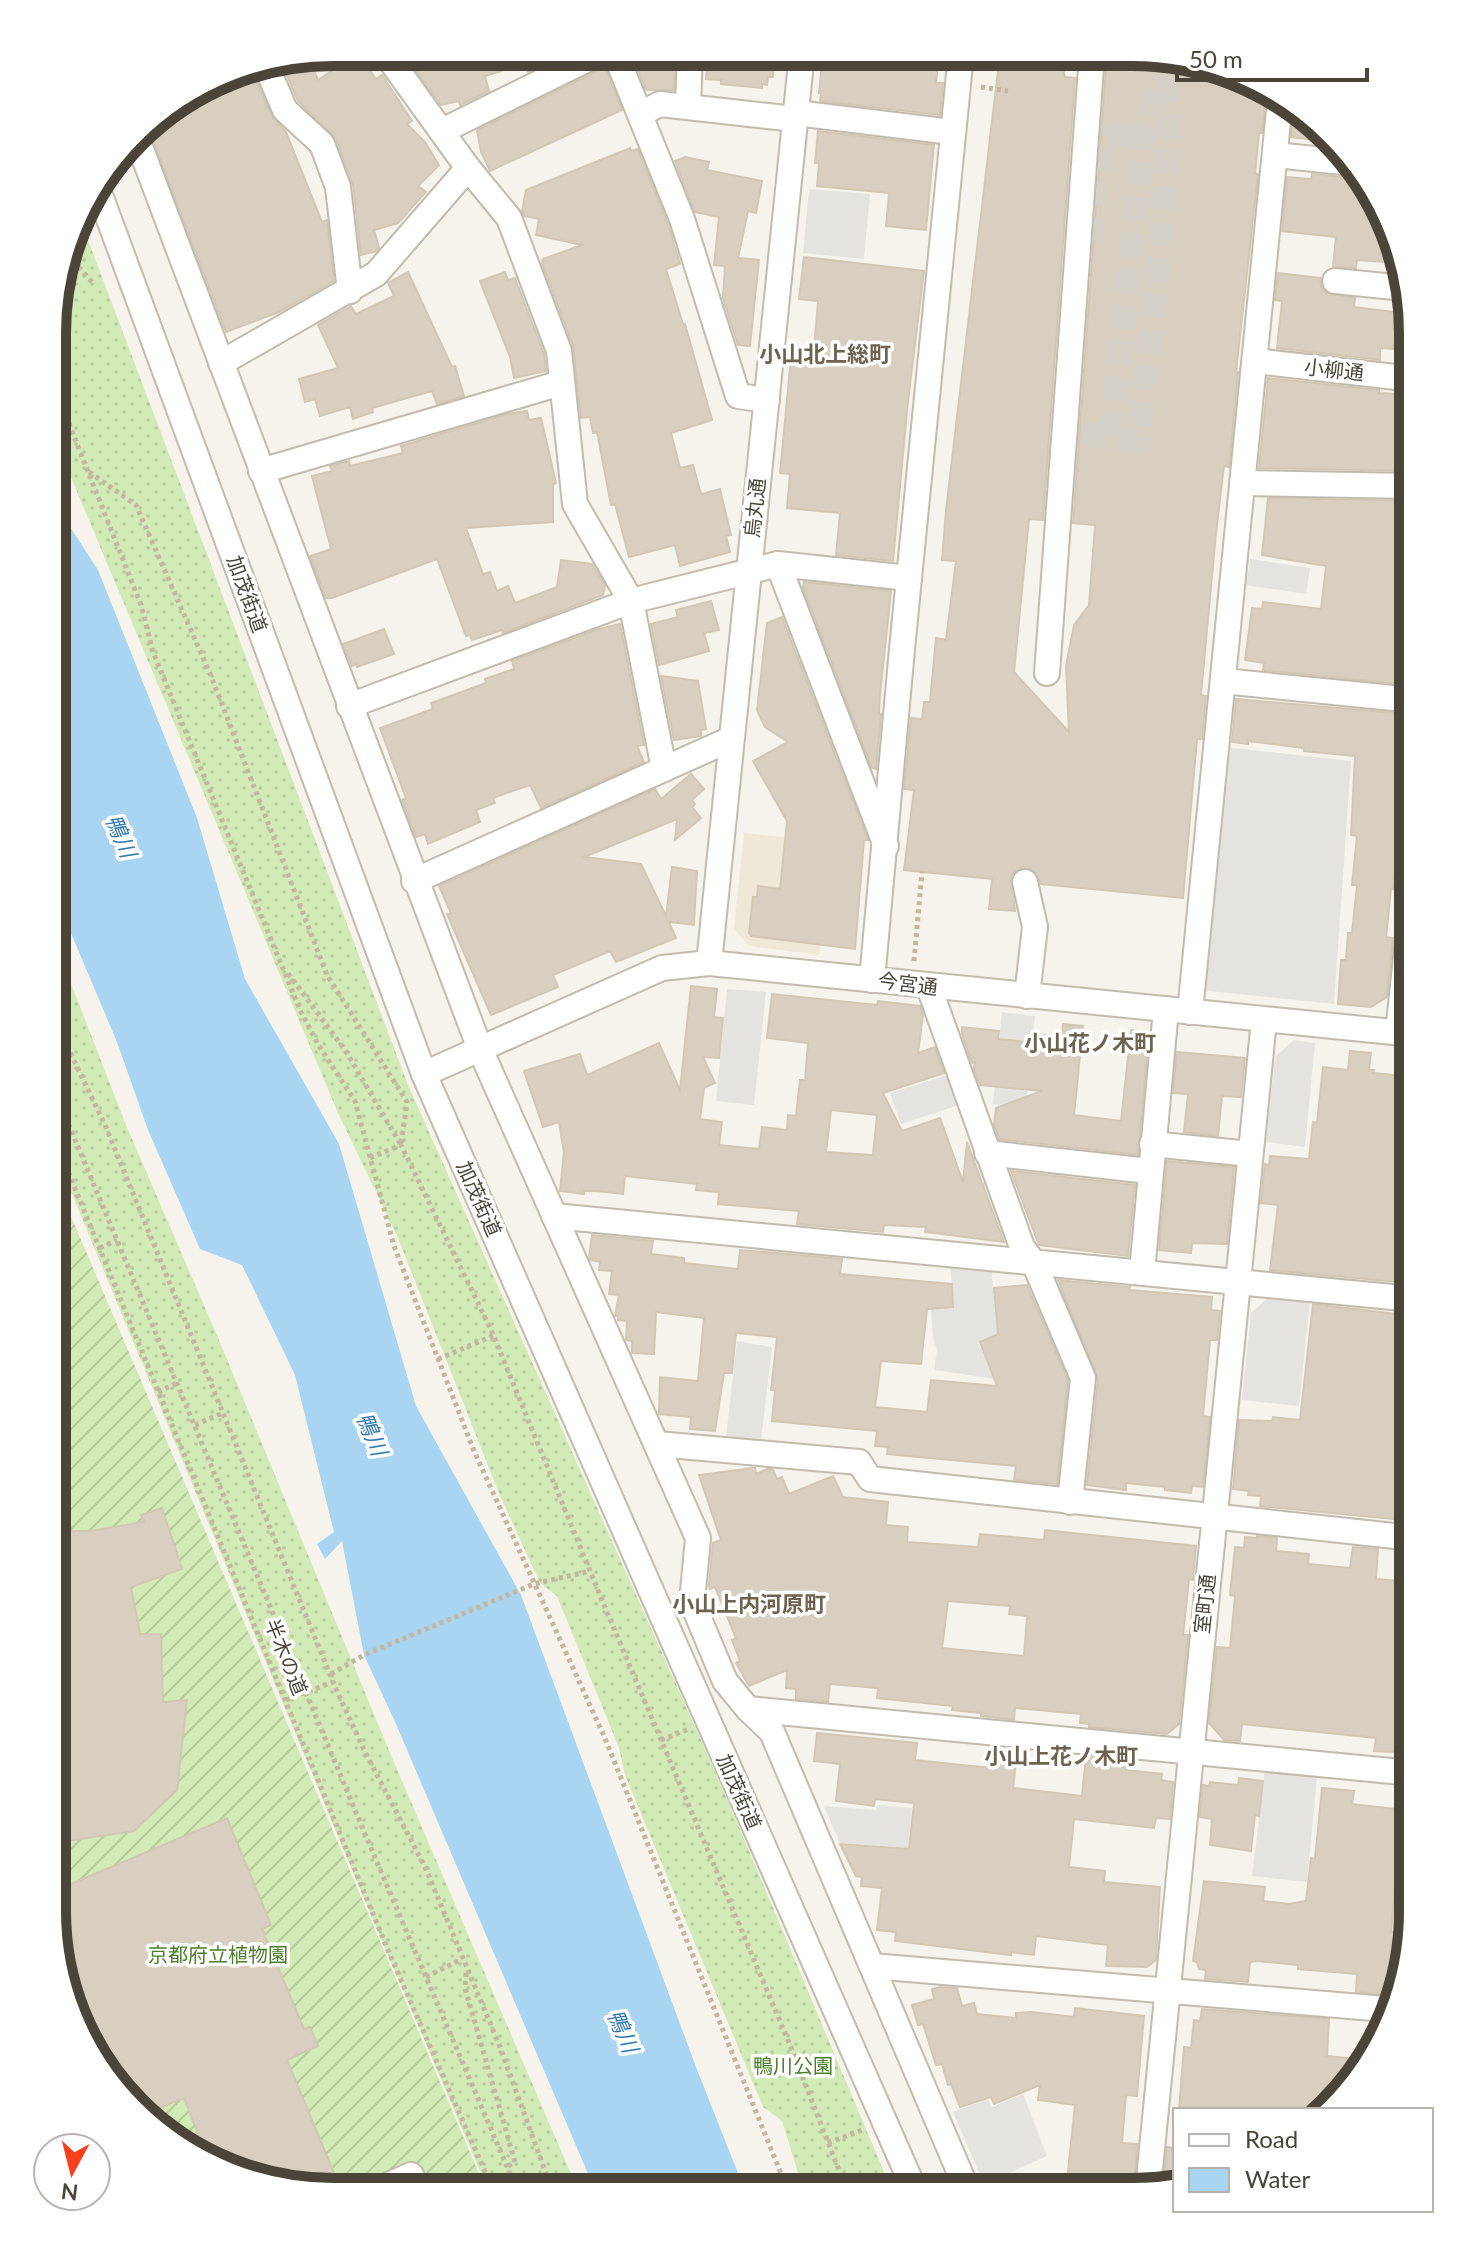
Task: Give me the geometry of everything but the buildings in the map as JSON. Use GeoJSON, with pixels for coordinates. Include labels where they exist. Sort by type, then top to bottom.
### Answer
{"type":"FeatureCollection","features":[{"type":"Feature","properties":{"kind":"street"},"geometry":{"type":"LineString","coordinates":[[394,66],[468,168],[509,218],[559,351],[575,504],[631,601],[664,769]]}},
{"type":"Feature","properties":{"kind":"street"},"geometry":{"type":"LineString","coordinates":[[442,131],[574,66]]}},
{"type":"Feature","properties":{"kind":"street"},"geometry":{"type":"LineString","coordinates":[[620,66],[682,219],[738,396],[767,400]]}},
{"type":"Feature","properties":{"kind":"street"},"geometry":{"type":"LineString","coordinates":[[688,107],[690,66]]}},
{"type":"Feature","properties":{"kind":"street","name":"烏丸通"},"geometry":{"type":"LineString","coordinates":[[709,963],[801,66]]}},
{"type":"Feature","properties":{"kind":"street"},"geometry":{"type":"LineString","coordinates":[[872,980],[960,66]]}},
{"type":"Feature","properties":{"kind":"street"},"geometry":{"type":"LineString","coordinates":[[1047,673],[1091,66]]}},
{"type":"Feature","properties":{"kind":"street"},"geometry":{"type":"LineString","coordinates":[[270,74],[285,110],[322,144],[338,187],[350,291]]}},
{"type":"Feature","properties":{"kind":"street"},"geometry":{"type":"LineString","coordinates":[[640,114],[660,104],[952,132]]}},
{"type":"Feature","properties":{"kind":"street"},"geometry":{"type":"LineString","coordinates":[[1142,1272],[1152,1144],[1178,1011],[1223,681],[1279,111]]}},
{"type":"Feature","properties":{"kind":"street"},"geometry":{"type":"LineString","coordinates":[[141,148],[414,881],[480,1049],[698,1538],[692,1602],[725,1681],[772,1732],[962,2178]]}},
{"type":"Feature","properties":{"kind":"street"},"geometry":{"type":"LineString","coordinates":[[1275,155],[1336,161]]}},
{"type":"Feature","properties":{"kind":"street"},"geometry":{"type":"LineString","coordinates":[[221,363],[376,274],[468,168]]}},
{"type":"Feature","properties":{"kind":"street","name":"加茂街道"},"geometry":{"type":"LineString","coordinates":[[102,200],[424,1074],[909,2178]]}},
{"type":"Feature","properties":{"kind":"street"},"geometry":{"type":"LineString","coordinates":[[1335,281],[1395,287]]}},
{"type":"Feature","properties":{"kind":"street","name":"小柳通"},"geometry":{"type":"LineString","coordinates":[[1255,361],[1399,377]]}},
{"type":"Feature","properties":{"kind":"street"},"geometry":{"type":"LineString","coordinates":[[261,471],[561,383]]}},
{"type":"Feature","properties":{"kind":"street"},"geometry":{"type":"LineString","coordinates":[[1242,483],[1399,486]]}},
{"type":"Feature","properties":{"kind":"street"},"geometry":{"type":"LineString","coordinates":[[349,706],[631,601],[748,569],[778,564],[909,578]]}},
{"type":"Feature","properties":{"kind":"street"},"geometry":{"type":"LineString","coordinates":[[778,564],[886,846]]}},
{"type":"Feature","properties":{"kind":"street"},"geometry":{"type":"LineString","coordinates":[[1223,681],[1399,699]]}},
{"type":"Feature","properties":{"kind":"street"},"geometry":{"type":"LineString","coordinates":[[414,881],[731,739]]}},
{"type":"Feature","properties":{"kind":"street"},"geometry":{"type":"LineString","coordinates":[[1025,882],[1035,927],[1027,996]]}},
{"type":"Feature","properties":{"kind":"street","name":"今宮通"},"geometry":{"type":"LineString","coordinates":[[424,1074],[662,968],[709,963],[1399,1032]]}},
{"type":"Feature","properties":{"kind":"street"},"geometry":{"type":"LineString","coordinates":[[929,987],[1022,1247],[1035,1265],[1083,1378],[1070,1502]]}},
{"type":"Feature","properties":{"kind":"street","name":"室町通"},"geometry":{"type":"LineString","coordinates":[[1149,2177],[1264,1020]]}},
{"type":"Feature","properties":{"kind":"street"},"geometry":{"type":"LineString","coordinates":[[1152,1144],[1250,1154]]}},
{"type":"Feature","properties":{"kind":"street"},"geometry":{"type":"LineString","coordinates":[[987,1153],[1149,1171]]}},
{"type":"Feature","properties":{"kind":"street"},"geometry":{"type":"LineString","coordinates":[[554,1216],[1035,1265],[1142,1272],[1398,1298]]}},
{"type":"Feature","properties":{"kind":"street"},"geometry":{"type":"LineString","coordinates":[[657,1444],[859,1462],[870,1479],[1398,1537]]}},
{"type":"Feature","properties":{"kind":"street"},"geometry":{"type":"LineString","coordinates":[[748,1709],[1398,1772]]}},
{"type":"Feature","properties":{"kind":"street"},"geometry":{"type":"LineString","coordinates":[[872,1966],[1380,2009]]}},
{"type":"Feature","properties":{"kind":"path"},"geometry":{"type":"LineString","coordinates":[[76,264],[93,283]]}},
{"type":"Feature","properties":{"kind":"path"},"geometry":{"type":"LineString","coordinates":[[66,416],[141,605],[153,652],[282,965],[319,1046],[355,1101],[394,1246],[474,1451],[604,1736],[783,2178]]}},
{"type":"Feature","properties":{"kind":"path"},"geometry":{"type":"LineString","coordinates":[[88,472],[136,505],[211,676],[327,975],[407,1102],[401,1145]]}},
{"type":"Feature","properties":{"kind":"path"},"geometry":{"type":"LineString","coordinates":[[913,966],[922,872]]}},
{"type":"Feature","properties":{"kind":"path"},"geometry":{"type":"LineString","coordinates":[[282,965],[345,1050],[401,1145],[493,1336],[790,2045],[842,2178]]}},
{"type":"Feature","properties":{"kind":"path"},"geometry":{"type":"LineString","coordinates":[[66,1051],[105,1125],[333,1682],[363,1748],[426,1869],[500,2047],[548,2178]]}},
{"type":"Feature","properties":{"kind":"path"},"geometry":{"type":"LineString","coordinates":[[66,1118],[512,2178]]}},
{"type":"Feature","properties":{"kind":"path"},"geometry":{"type":"LineString","coordinates":[[370,1158],[401,1145]]}},
{"type":"Feature","properties":{"kind":"path","name":"半木の道"},"geometry":{"type":"LineString","coordinates":[[66,1166],[387,1948],[488,2178]]}},
{"type":"Feature","properties":{"kind":"path"},"geometry":{"type":"LineString","coordinates":[[100,1248],[117,1240]]}},
{"type":"Feature","properties":{"kind":"path"},"geometry":{"type":"LineString","coordinates":[[438,1359],[493,1336]]}},
{"type":"Feature","properties":{"kind":"path"},"geometry":{"type":"LineString","coordinates":[[158,1392],[177,1383]]}},
{"type":"Feature","properties":{"kind":"path"},"geometry":{"type":"LineString","coordinates":[[195,1425],[223,1413]]}},
{"type":"Feature","properties":{"kind":"path"},"geometry":{"type":"LineString","coordinates":[[331,1674],[364,1655],[534,1584],[590,1571]]}},
{"type":"Feature","properties":{"kind":"path"},"geometry":{"type":"LineString","coordinates":[[286,1700],[333,1682]]}},
{"type":"Feature","properties":{"kind":"path"},"geometry":{"type":"LineString","coordinates":[[661,1740],[689,1729]]}},
{"type":"Feature","properties":{"kind":"path"},"geometry":{"type":"LineString","coordinates":[[426,1977],[462,1959]]}},
{"type":"Feature","properties":{"kind":"path"},"geometry":{"type":"LineString","coordinates":[[466,1968],[465,1988],[515,2162],[507,2167]]}},
{"type":"Feature","properties":{"kind":"path"},"geometry":{"type":"LineString","coordinates":[[828,2143],[874,2125]]}},
{"type":"Feature","properties":{"kind":"shaded area"},"geometry":{"type":"Polygon","coordinates":[[[809,189],[870,194],[864,259],[803,253],[809,189]]]}},
{"type":"Feature","properties":{"kind":"shaded area"},"geometry":{"type":"Polygon","coordinates":[[[1250,559],[1310,568],[1306,594],[1246,585],[1250,559]]]}},
{"type":"Feature","properties":{"kind":"shaded area"},"geometry":{"type":"Polygon","coordinates":[[[1225,747],[1351,761],[1334,1004],[1200,990],[1225,747]]]}},
{"type":"Feature","properties":{"kind":"shaded area"},"geometry":{"type":"Polygon","coordinates":[[[744,833],[824,841],[829,886],[819,955],[749,946],[734,929],[744,833]]]}},
{"type":"Feature","properties":{"kind":"shaded area"},"geometry":{"type":"Polygon","coordinates":[[[727,989],[766,992],[754,1105],[716,1101],[727,989]]]}},
{"type":"Feature","properties":{"kind":"shaded area"},"geometry":{"type":"Polygon","coordinates":[[[1002,1012],[1035,1016],[1026,1107],[993,1104],[1002,1012]]]}},
{"type":"Feature","properties":{"kind":"shaded area"},"geometry":{"type":"Polygon","coordinates":[[[1294,1040],[1315,1043],[1305,1147],[1266,1142],[1275,1057],[1294,1040]]]}},
{"type":"Feature","properties":{"kind":"shaded area"},"geometry":{"type":"Polygon","coordinates":[[[951,1074],[962,1104],[901,1124],[890,1093],[951,1074]]]}},
{"type":"Feature","properties":{"kind":"shaded area"},"geometry":{"type":"Polygon","coordinates":[[[950,1264],[991,1266],[997,1333],[978,1342],[996,1379],[934,1370],[937,1350],[931,1309],[954,1307],[950,1264]]]}},
{"type":"Feature","properties":{"kind":"shaded area"},"geometry":{"type":"Polygon","coordinates":[[[1270,1296],[1310,1299],[1299,1406],[1242,1400],[1251,1313],[1270,1296]]]}},
{"type":"Feature","properties":{"kind":"shaded area"},"geometry":{"type":"Polygon","coordinates":[[[737,1341],[772,1347],[761,1440],[726,1437],[737,1341]]]}},
{"type":"Feature","properties":{"kind":"shaded area"},"geometry":{"type":"Polygon","coordinates":[[[1265,1770],[1317,1777],[1307,1882],[1252,1876],[1265,1770]]]}},
{"type":"Feature","properties":{"kind":"shaded area"},"geometry":{"type":"Polygon","coordinates":[[[877,1805],[912,1808],[908,1848],[840,1843],[824,1806],[876,1810],[877,1805]]]}},
{"type":"Feature","properties":{"kind":"shaded area"},"geometry":{"type":"Polygon","coordinates":[[[1023,2094],[1047,2156],[998,2178],[981,2178],[953,2112],[988,2099],[992,2107],[1023,2094]]]}},
{"type":"Feature","properties":{"kind":"green space","name":"鴨川公園"},"geometry":{"type":"Polygon","coordinates":[[[85,233],[408,1085],[726,1796],[887,2178],[800,2178],[782,2121],[763,2107],[625,1775],[619,1748],[557,1596],[540,1583],[498,1491],[398,1238],[338,1113],[66,466],[68,298],[85,233]]]}},
{"type":"Feature","properties":{"kind":"green space"},"geometry":{"type":"Polygon","coordinates":[[[66,970],[126,1125],[573,2178],[483,2178],[66,1179],[66,970]]]}},
{"type":"Feature","properties":{"kind":"green space","name":"京都府立植物園"},"geometry":{"type":"Polygon","coordinates":[[[66,1205],[481,2178],[298,2176],[231,2158],[170,2123],[144,2100],[121,2074],[86,2013],[71,1963],[66,1911],[66,1205]]]}},
{"type":"Feature","properties":{"kind":"water","name":"鴨川"},"geometry":{"type":"Polygon","coordinates":[[[66,521],[98,570],[197,818],[245,979],[339,1144],[416,1406],[521,1595],[740,2178],[590,2178],[364,1655],[342,1541],[325,1559],[317,1544],[334,1532],[295,1375],[242,1265],[200,1249],[148,1130],[117,1042],[66,921],[66,521]]]}},
{"type":"Feature","properties":{"kind":"tunnel"},"geometry":{"type":"LineString","coordinates":[[1066,413],[1064,431],[1137,441],[1170,140],[1170,69]]}},
{"type":"Feature","properties":{"kind":"tunnel"},"geometry":{"type":"LineString","coordinates":[[1111,436],[1144,129],[1164,76]]}},
{"type":"Feature","properties":{"kind":"tunnel"},"geometry":{"type":"LineString","coordinates":[[1089,241],[1101,145],[1108,136],[1144,129]]}},
{"type":"Feature","properties":{"kind":"district","name":"小山北上総町"},"geometry":{"type":"Point","coordinates":[825,354]}},
{"type":"Feature","properties":{"kind":"district","name":"小山花ノ木町"},"geometry":{"type":"Point","coordinates":[1090,1043]}},
{"type":"Feature","properties":{"kind":"district","name":"小山上内河原町"},"geometry":{"type":"Point","coordinates":[749,1604]}},
{"type":"Feature","properties":{"kind":"district","name":"小山上花ノ木町"},"geometry":{"type":"Point","coordinates":[1061,1756]}}]}
